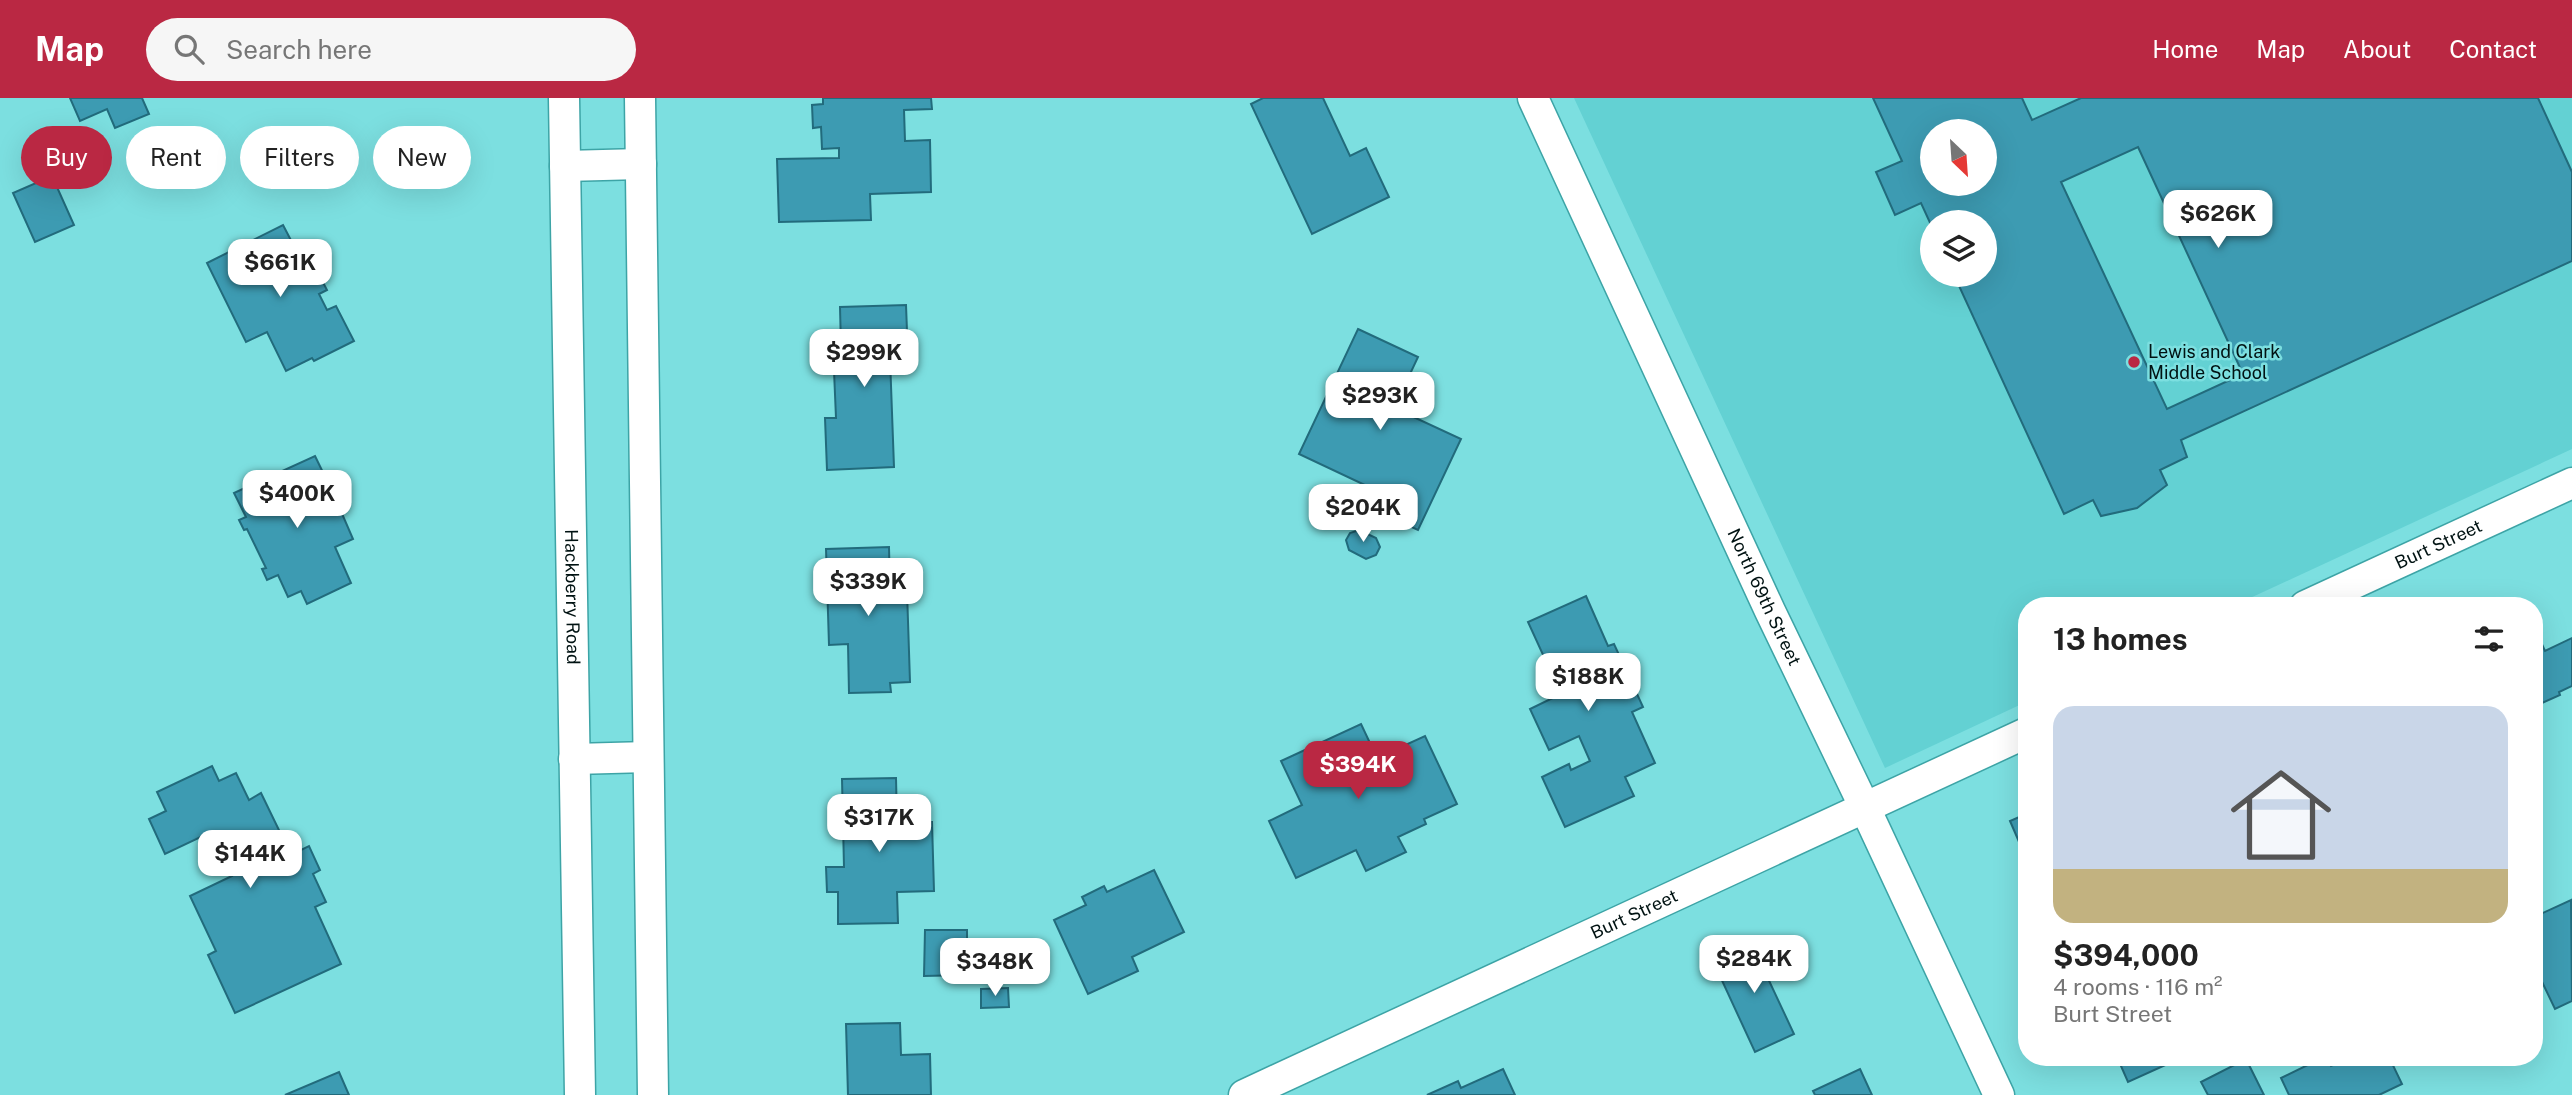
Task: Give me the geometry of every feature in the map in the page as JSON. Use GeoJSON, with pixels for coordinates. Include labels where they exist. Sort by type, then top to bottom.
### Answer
{"type":"FeatureCollection","features":[{"type":"Feature","properties":{"kind":"street","name":"Hackberry Road"},"geometry":{"type":"LineString","coordinates":[[564,98],[580,1095]]}},
{"type":"Feature","properties":{"kind":"street"},"geometry":{"type":"LineString","coordinates":[[640,98],[653,1095]]}},
{"type":"Feature","properties":{"kind":"street","name":"North 69th Street"},"geometry":{"type":"LineString","coordinates":[[1534,98],[1770,611],[1998,1095]]}},
{"type":"Feature","properties":{"kind":"street"},"geometry":{"type":"LineString","coordinates":[[565,166],[641,164]]}},
{"type":"Feature","properties":{"kind":"street","name":"Burt Street"},"geometry":{"type":"LineString","coordinates":[[2325,597],[2572,483]]}},
{"type":"Feature","properties":{"kind":"street","name":"Burt Street"},"geometry":{"type":"LineString","coordinates":[[1244,1095],[2018,737]]}},
{"type":"Feature","properties":{"kind":"street"},"geometry":{"type":"LineString","coordinates":[[574,759],[649,757]]}},
{"type":"Feature","properties":{"kind":"shaded area","name":"Lewis and Clark Middle School"},"geometry":{"type":"Polygon","coordinates":[[[1574,98],[2572,98],[2572,449],[2252,597],[2018,597],[2018,706],[1885,768],[1574,98]]]}},
{"type":"Feature","properties":{"kind":"building"},"geometry":{"type":"Polygon","coordinates":[[[70,98],[142,98],[149,114],[115,128],[107,109],[80,121],[70,98]]]}},
{"type":"Feature","properties":{"kind":"building"},"geometry":{"type":"Polygon","coordinates":[[[823,98],[931,98],[932,109],[904,110],[905,141],[930,140],[931,192],[870,194],[871,220],[779,222],[777,159],[839,158],[839,148],[822,149],[821,127],[813,128],[812,105],[823,104],[823,98]]]}},
{"type":"Feature","properties":{"kind":"building"},"geometry":{"type":"Polygon","coordinates":[[[1263,98],[1323,98],[1350,156],[1366,148],[1389,197],[1312,234],[1251,104],[1263,98]]]}},
{"type":"Feature","properties":{"kind":"building"},"geometry":{"type":"Polygon","coordinates":[[[1873,98],[2022,98],[2032,120],[2081,98],[2538,98],[2572,172],[2572,261],[2181,440],[2187,457],[2160,470],[2167,485],[2137,508],[2101,516],[2093,500],[2064,514],[1960,287],[1997,287],[1997,210],[1924,210],[1921,203],[1895,215],[1876,172],[1902,161],[1873,98]],[[2138,147],[2061,182],[2167,409],[2243,374],[2138,147]]]}},
{"type":"Feature","properties":{"kind":"building"},"geometry":{"type":"Polygon","coordinates":[[[22,189],[58,189],[74,225],[35,242],[13,193],[22,189]]]}},
{"type":"Feature","properties":{"kind":"building"},"geometry":{"type":"Polygon","coordinates":[[[283,225],[296,250],[303,247],[327,290],[319,294],[327,310],[336,306],[354,341],[314,361],[312,358],[286,371],[267,332],[246,342],[207,263],[283,225]]]}},
{"type":"Feature","properties":{"kind":"building"},"geometry":{"type":"Polygon","coordinates":[[[906,305],[907,331],[889,331],[894,467],[827,470],[825,418],[836,418],[833,347],[841,347],[840,307],[906,305]]]}},
{"type":"Feature","properties":{"kind":"building"},"geometry":{"type":"Polygon","coordinates":[[[1358,329],[1418,357],[1394,408],[1461,439],[1418,530],[1376,511],[1384,494],[1299,454],[1358,329]]]}},
{"type":"Feature","properties":{"kind":"building"},"geometry":{"type":"Polygon","coordinates":[[[315,456],[331,489],[326,491],[335,511],[340,509],[353,539],[335,547],[351,583],[307,604],[301,591],[288,597],[278,575],[267,580],[262,569],[266,568],[247,529],[244,530],[239,520],[246,517],[234,493],[315,456]]]}},
{"type":"Feature","properties":{"kind":"building"},"geometry":{"type":"Polygon","coordinates":[[[1359,530],[1376,538],[1380,547],[1376,555],[1366,559],[1349,550],[1346,540],[1350,533],[1359,530]]]}},
{"type":"Feature","properties":{"kind":"building"},"geometry":{"type":"Polygon","coordinates":[[[889,547],[890,592],[907,591],[910,682],[890,683],[891,692],[849,693],[848,644],[829,645],[826,549],[889,547]]]}},
{"type":"Feature","properties":{"kind":"building"},"geometry":{"type":"Polygon","coordinates":[[[1586,596],[1608,646],[1614,644],[1643,707],[1632,712],[1655,763],[1625,777],[1634,796],[1565,827],[1542,777],[1569,764],[1571,770],[1590,761],[1579,736],[1549,750],[1530,709],[1561,694],[1528,622],[1586,596]]]}},
{"type":"Feature","properties":{"kind":"building"},"geometry":{"type":"Polygon","coordinates":[[[2572,638],[2572,686],[2559,692],[2560,695],[2543,702],[2543,647],[2545,651],[2572,638]]]}},
{"type":"Feature","properties":{"kind":"building"},"geometry":{"type":"Polygon","coordinates":[[[1361,724],[1377,758],[1425,736],[1457,804],[1424,819],[1426,824],[1398,837],[1406,852],[1366,871],[1356,850],[1296,878],[1269,821],[1302,805],[1281,761],[1361,724]]]}},
{"type":"Feature","properties":{"kind":"building"},"geometry":{"type":"Polygon","coordinates":[[[212,766],[219,781],[236,773],[249,800],[261,793],[291,855],[309,846],[320,870],[313,874],[326,902],[315,907],[341,964],[235,1013],[208,955],[216,951],[190,896],[232,876],[211,832],[165,854],[149,819],[166,811],[157,792],[212,766]]]}},
{"type":"Feature","properties":{"kind":"building"},"geometry":{"type":"Polygon","coordinates":[[[896,778],[897,822],[932,822],[934,891],[897,892],[898,923],[838,924],[838,892],[827,892],[826,867],[844,867],[842,779],[896,778]]]}},
{"type":"Feature","properties":{"kind":"building"},"geometry":{"type":"Polygon","coordinates":[[[2018,818],[2018,840],[2010,821],[2018,818]]]}},
{"type":"Feature","properties":{"kind":"building"},"geometry":{"type":"Polygon","coordinates":[[[1154,870],[1184,932],[1132,957],[1138,971],[1088,994],[1054,920],[1086,905],[1082,897],[1104,886],[1107,892],[1154,870]]]}},
{"type":"Feature","properties":{"kind":"building"},"geometry":{"type":"Polygon","coordinates":[[[2571,900],[2572,1001],[2555,1009],[2543,984],[2543,913],[2571,900]]]}},
{"type":"Feature","properties":{"kind":"building"},"geometry":{"type":"Polygon","coordinates":[[[925,930],[967,930],[967,975],[924,976],[925,930]]]}},
{"type":"Feature","properties":{"kind":"building"},"geometry":{"type":"Polygon","coordinates":[[[1760,939],[1773,966],[1764,970],[1794,1034],[1755,1052],[1713,961],[1760,939]]]}},
{"type":"Feature","properties":{"kind":"building"},"geometry":{"type":"Polygon","coordinates":[[[1008,988],[1009,1007],[981,1008],[981,989],[1008,988]]]}},
{"type":"Feature","properties":{"kind":"building"},"geometry":{"type":"Polygon","coordinates":[[[900,1023],[901,1055],[930,1054],[931,1095],[848,1095],[846,1024],[900,1023]]]}},
{"type":"Feature","properties":{"kind":"building"},"geometry":{"type":"Polygon","coordinates":[[[2121,1066],[2163,1066],[2128,1082],[2121,1066]]]}},
{"type":"Feature","properties":{"kind":"building"},"geometry":{"type":"Polygon","coordinates":[[[2232,1066],[2250,1066],[2264,1095],[2208,1095],[2201,1082],[2232,1066]]]}},
{"type":"Feature","properties":{"kind":"building"},"geometry":{"type":"Polygon","coordinates":[[[2306,1066],[2393,1066],[2402,1084],[2379,1095],[2289,1095],[2281,1078],[2306,1066]]]}},
{"type":"Feature","properties":{"kind":"building"},"geometry":{"type":"Polygon","coordinates":[[[1503,1069],[1515,1095],[1427,1095],[1458,1081],[1461,1088],[1503,1069]]]}},
{"type":"Feature","properties":{"kind":"building"},"geometry":{"type":"Polygon","coordinates":[[[1860,1069],[1872,1095],[1815,1095],[1813,1091],[1860,1069]]]}},
{"type":"Feature","properties":{"kind":"building"},"geometry":{"type":"Polygon","coordinates":[[[339,1072],[349,1095],[285,1095],[339,1072]]]}},
{"type":"Feature","properties":{"kind":"place","name":"Lewis and Clark Middle School"},"geometry":{"type":"Point","coordinates":[2134,362]}}]}
